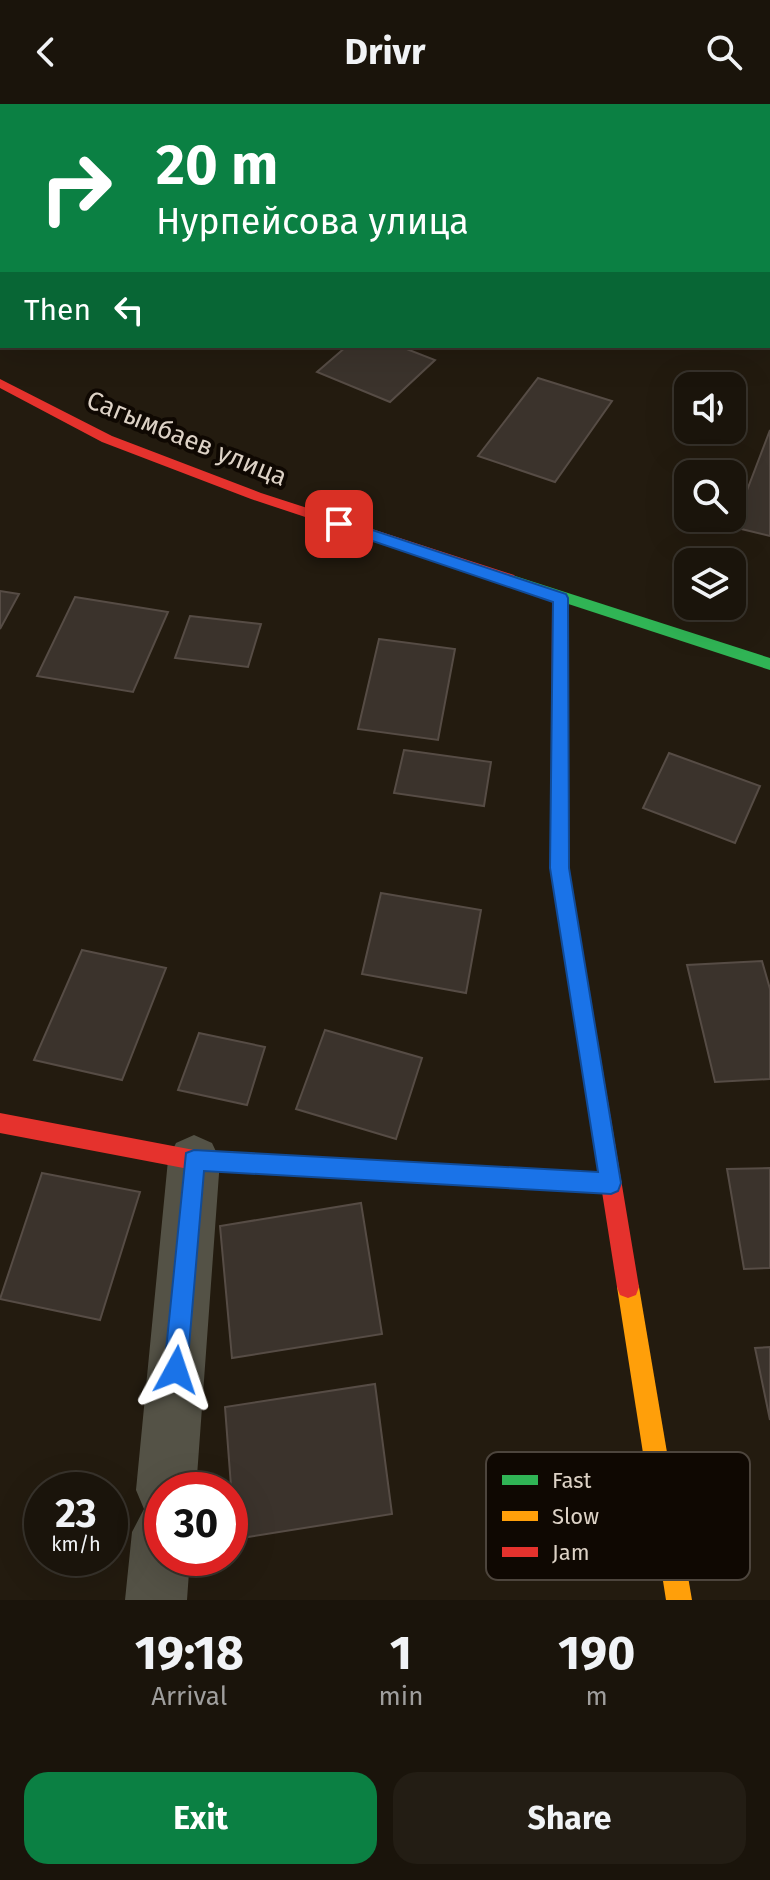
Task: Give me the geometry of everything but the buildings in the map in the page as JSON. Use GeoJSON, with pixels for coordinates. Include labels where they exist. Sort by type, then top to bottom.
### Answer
{"type":"FeatureCollection","features":[{"type":"Feature","properties":{"kind":"street","name":"Сагымбаев улица"},"geometry":{"type":"LineString","coordinates":[[0,383],[122,445],[256,496],[560,598],[770,664]]}},
{"type":"Feature","properties":{"kind":"street"},"geometry":{"type":"LineString","coordinates":[[560,598],[560,868],[655,1452]]}},
{"type":"Feature","properties":{"kind":"street"},"geometry":{"type":"LineString","coordinates":[[0,1123],[194,1160],[611,1183]]}},
{"type":"Feature","properties":{"kind":"street"},"geometry":{"type":"LineString","coordinates":[[168,1472],[194,1160]]}},
{"type":"Feature","properties":{"kind":"street"},"geometry":{"type":"LineString","coordinates":[[156,1600],[158,1576]]}},
{"type":"Feature","properties":{"kind":"street"},"geometry":{"type":"LineString","coordinates":[[676,1580],[679,1600]]}},
{"type":"Feature","properties":{"kind":"traffic: fast"},"geometry":{"type":"LineString","coordinates":[[509,579],[770,664]]}},
{"type":"Feature","properties":{"kind":"traffic: fast"},"geometry":{"type":"LineString","coordinates":[[304,1166],[611,1183]]}},
{"type":"Feature","properties":{"kind":"traffic: slow"},"geometry":{"type":"LineString","coordinates":[[628,1287],[655,1452]]}},
{"type":"Feature","properties":{"kind":"traffic: slow"},"geometry":{"type":"LineString","coordinates":[[676,1580],[679,1600]]}},
{"type":"Feature","properties":{"kind":"traffic: jam"},"geometry":{"type":"LineString","coordinates":[[0,383],[107,439],[256,496],[509,579]]}},
{"type":"Feature","properties":{"kind":"traffic: jam"},"geometry":{"type":"LineString","coordinates":[[560,598],[560,868],[628,1287]]}},
{"type":"Feature","properties":{"kind":"traffic: jam"},"geometry":{"type":"LineString","coordinates":[[0,1123],[194,1160],[304,1166]]}},
{"type":"Feature","properties":{"kind":"route"},"geometry":{"type":"LineString","coordinates":[[176,1370],[194,1160],[611,1183],[560,868],[560,598],[339,524]]}}]}
